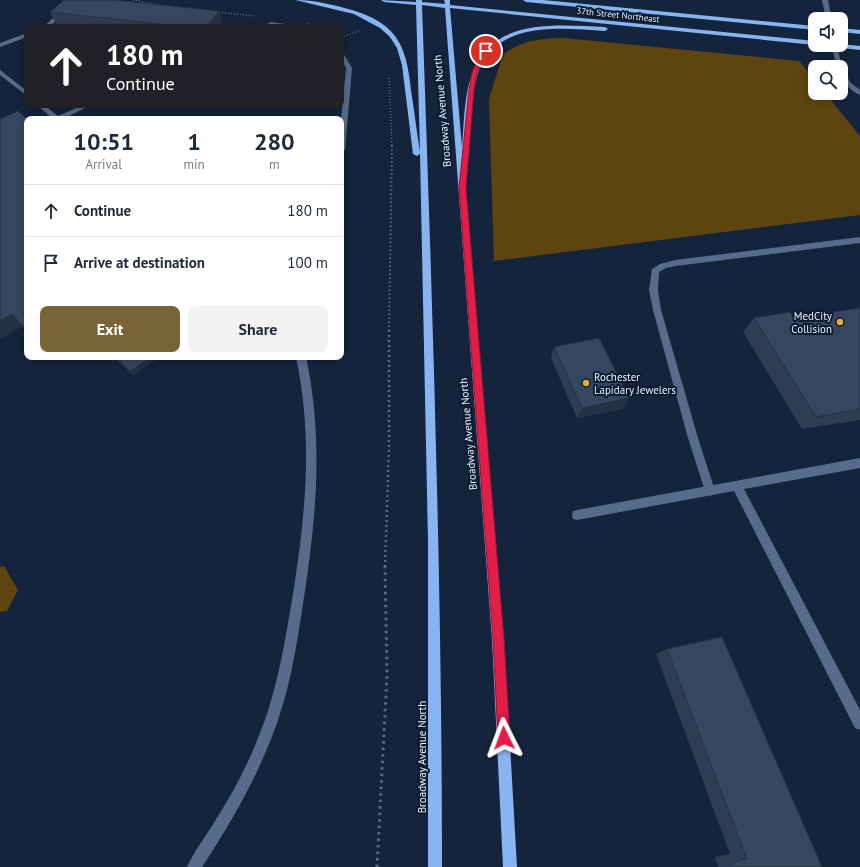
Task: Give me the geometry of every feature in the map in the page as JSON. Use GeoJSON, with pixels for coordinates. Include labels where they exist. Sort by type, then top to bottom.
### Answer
{"type":"FeatureCollection","features":[{"type":"Feature","properties":{"kind":"main road"},"geometry":{"type":"LineString","coordinates":[[298,0],[343,10],[366,18],[382,27],[400,47],[405,65],[424,193]]}},
{"type":"Feature","properties":{"kind":"main road","name":"37th Street Northeast"},"geometry":{"type":"LineString","coordinates":[[384,0],[448,3],[725,35],[808,42]]}},
{"type":"Feature","properties":{"kind":"main road","name":"37th Street Northeast"},"geometry":{"type":"LineString","coordinates":[[526,0],[808,27]]}},
{"type":"Feature","properties":{"kind":"main road"},"geometry":{"type":"LineString","coordinates":[[587,0],[714,18]]}},
{"type":"Feature","properties":{"kind":"main road","name":"Broadway Avenue North"},"geometry":{"type":"LineString","coordinates":[[419,2],[434,538],[436,685],[435,867]]}},
{"type":"Feature","properties":{"kind":"main road","name":"Broadway Avenue North"},"geometry":{"type":"LineString","coordinates":[[448,3],[498,639],[510,867]]}},
{"type":"Feature","properties":{"kind":"main road"},"geometry":{"type":"LineString","coordinates":[[462,188],[474,73],[486,51],[502,38],[521,30],[562,27],[725,35]]}},
{"type":"Feature","properties":{"kind":"main road"},"geometry":{"type":"LineString","coordinates":[[848,31],[860,32]]}},
{"type":"Feature","properties":{"kind":"main road"},"geometry":{"type":"LineString","coordinates":[[848,47],[860,48]]}},
{"type":"Feature","properties":{"kind":"street"},"geometry":{"type":"LineString","coordinates":[[825,0],[828,12]]}},
{"type":"Feature","properties":{"kind":"street"},"geometry":{"type":"LineString","coordinates":[[49,24],[62,13],[65,2]]}},
{"type":"Feature","properties":{"kind":"street"},"geometry":{"type":"LineString","coordinates":[[0,45],[24,36]]}},
{"type":"Feature","properties":{"kind":"street"},"geometry":{"type":"LineString","coordinates":[[344,59],[349,68],[344,119]]}},
{"type":"Feature","properties":{"kind":"street"},"geometry":{"type":"LineString","coordinates":[[0,72],[24,92]]}},
{"type":"Feature","properties":{"kind":"street"},"geometry":{"type":"LineString","coordinates":[[848,82],[860,93]]}},
{"type":"Feature","properties":{"kind":"street"},"geometry":{"type":"LineString","coordinates":[[44,108],[53,116]]}},
{"type":"Feature","properties":{"kind":"street"},"geometry":{"type":"LineString","coordinates":[[64,116],[81,108]]}},
{"type":"Feature","properties":{"kind":"street"},"geometry":{"type":"LineString","coordinates":[[710,491],[695,448],[658,310],[652,282],[655,271],[663,266],[675,263],[860,240]]}},
{"type":"Feature","properties":{"kind":"street"},"geometry":{"type":"LineString","coordinates":[[194,867],[238,799],[257,756],[284,680],[306,545],[311,485],[312,445],[308,391],[302,360]]}},
{"type":"Feature","properties":{"kind":"street"},"geometry":{"type":"LineString","coordinates":[[577,515],[860,463]]}},
{"type":"Feature","properties":{"kind":"street"},"geometry":{"type":"LineString","coordinates":[[737,486],[860,723]]}},
{"type":"Feature","properties":{"kind":"path"},"geometry":{"type":"LineString","coordinates":[[133,0],[165,6]]}},
{"type":"Feature","properties":{"kind":"path"},"geometry":{"type":"LineString","coordinates":[[215,12],[262,17]]}},
{"type":"Feature","properties":{"kind":"path"},"geometry":{"type":"LineString","coordinates":[[344,36],[362,30]]}},
{"type":"Feature","properties":{"kind":"path"},"geometry":{"type":"LineString","coordinates":[[376,867],[387,675],[385,578],[389,446],[389,267],[393,163],[389,72]]}},
{"type":"Feature","properties":{"kind":"shaded area"},"geometry":{"type":"Polygon","coordinates":[[[563,38],[799,61],[808,72],[808,100],[831,100],[860,136],[860,215],[494,261],[489,99],[503,54],[525,43],[546,39],[563,38]]]}},
{"type":"Feature","properties":{"kind":"shaded area"},"geometry":{"type":"Polygon","coordinates":[[[4,566],[18,590],[7,611],[0,612],[0,567],[4,566]]]}},
{"type":"Feature","properties":{"kind":"building"},"geometry":{"type":"Polygon","coordinates":[[[64,0],[114,0],[219,11],[208,24],[160,24],[50,12],[64,0]]]}},
{"type":"Feature","properties":{"kind":"building"},"geometry":{"type":"Polygon","coordinates":[[[18,111],[24,116],[24,328],[12,314],[0,321],[0,119],[18,111]]]}},
{"type":"Feature","properties":{"kind":"building"},"geometry":{"type":"Polygon","coordinates":[[[860,308],[860,409],[816,417],[754,318],[790,312],[793,318],[860,308]]]}},
{"type":"Feature","properties":{"kind":"building","name":"Rochester Lapidary Jewelers"},"geometry":{"type":"Polygon","coordinates":[[[599,338],[629,398],[582,408],[554,347],[599,338]]]}},
{"type":"Feature","properties":{"kind":"building"},"geometry":{"type":"Polygon","coordinates":[[[118,360],[146,360],[130,371],[118,360]]]}},
{"type":"Feature","properties":{"kind":"building"},"geometry":{"type":"Polygon","coordinates":[[[722,637],[822,867],[733,867],[731,863],[747,859],[667,649],[722,637]]]}},
{"type":"Feature","properties":{"kind":"place","name":"MedCity Collision"},"geometry":{"type":"Point","coordinates":[840,322]}},
{"type":"Feature","properties":{"kind":"place","name":"Rochester Lapidary Jewelers"},"geometry":{"type":"Point","coordinates":[586,383]}},
{"type":"Feature","properties":{"kind":"route"},"geometry":{"type":"LineString","coordinates":[[486,51],[474,73],[462,188],[498,639],[504,738]]}}]}
